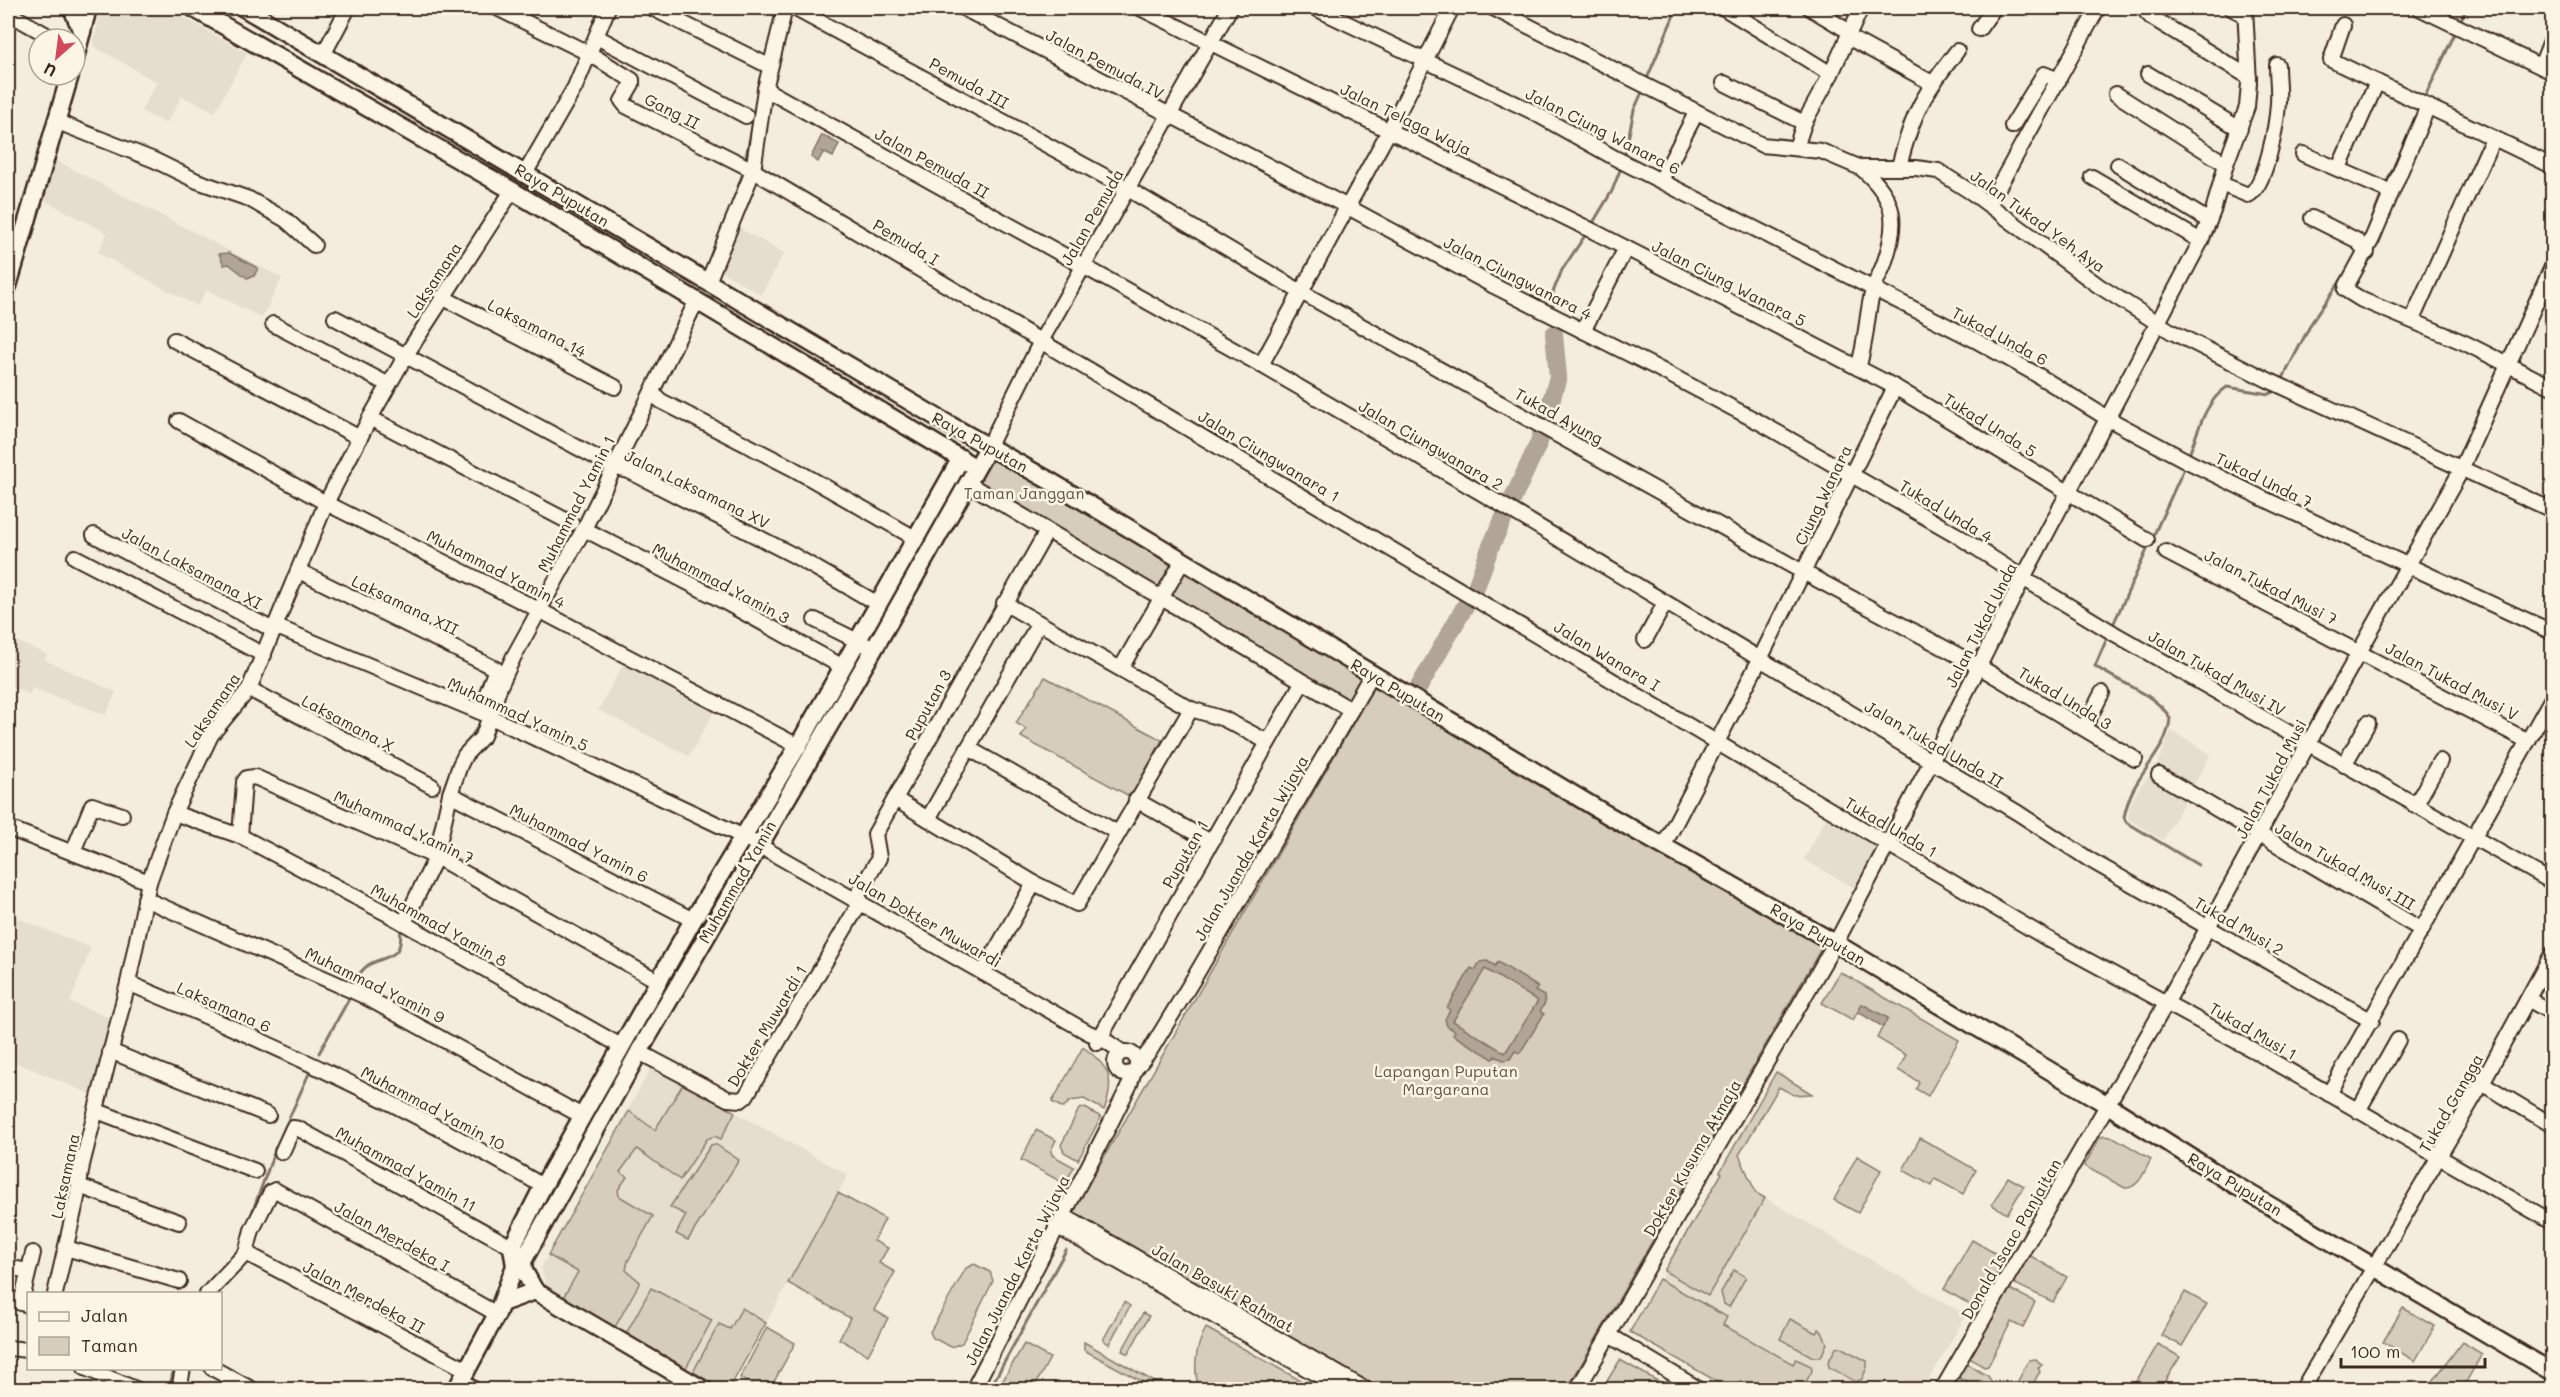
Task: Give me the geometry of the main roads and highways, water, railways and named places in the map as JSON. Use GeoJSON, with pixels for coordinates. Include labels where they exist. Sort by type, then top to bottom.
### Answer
{"type":"FeatureCollection","features":[{"type":"Feature","properties":{"kind":"main road"},"geometry":{"type":"LineString","coordinates":[[72,8],[80,27]]}},
{"type":"Feature","properties":{"kind":"main road"},"geometry":{"type":"LineString","coordinates":[[83,27],[88,8]]}},
{"type":"Feature","properties":{"kind":"main road","name":"Raya Puputan"},"geometry":{"type":"LineString","coordinates":[[193,8],[512,190],[976,468]]}},
{"type":"Feature","properties":{"kind":"main road","name":"Raya Puputan"},"geometry":{"type":"LineString","coordinates":[[244,8],[526,172],[1606,814],[1835,943],[2107,1105],[2235,1185],[2552,1372]]}},
{"type":"Feature","properties":{"kind":"main road"},"geometry":{"type":"LineString","coordinates":[[8,286],[12,251],[66,87]]}},
{"type":"Feature","properties":{"kind":"main road"},"geometry":{"type":"LineString","coordinates":[[596,241],[607,222]]}},
{"type":"Feature","properties":{"kind":"main road"},"geometry":{"type":"LineString","coordinates":[[871,405],[882,385]]}},
{"type":"Feature","properties":{"kind":"main road","name":"Muhammad Yamin"},"geometry":{"type":"LineString","coordinates":[[519,1257],[543,1186],[658,981],[693,921],[751,841],[874,649],[988,446]]}},
{"type":"Feature","properties":{"kind":"main road","name":"Muhammad Yamin"},"geometry":{"type":"LineString","coordinates":[[519,1257],[635,1059],[751,841],[798,746],[961,458]]}},
{"type":"Feature","properties":{"kind":"main road"},"geometry":{"type":"LineString","coordinates":[[618,1052],[635,1059]]}},
{"type":"Feature","properties":{"kind":"main road"},"geometry":{"type":"LineString","coordinates":[[519,1257],[535,1291],[704,1389]]}},
{"type":"Feature","properties":{"kind":"main road"},"geometry":{"type":"LineString","coordinates":[[465,1382],[499,1308],[519,1257]]}},
{"type":"Feature","properties":{"kind":"main road"},"geometry":{"type":"LineString","coordinates":[[499,1308],[535,1291]]}},
{"type":"Feature","properties":{"kind":"waterway"},"geometry":{"type":"LineString","coordinates":[[1646,81],[1677,8]]}},
{"type":"Feature","properties":{"kind":"waterway"},"geometry":{"type":"LineString","coordinates":[[2459,23],[2467,8]]}},
{"type":"Feature","properties":{"kind":"waterway"},"geometry":{"type":"LineString","coordinates":[[2424,99],[2457,29]]}},
{"type":"Feature","properties":{"kind":"waterway"},"geometry":{"type":"LineString","coordinates":[[1624,159],[1634,110],[1643,90]]}},
{"type":"Feature","properties":{"kind":"waterway"},"geometry":{"type":"LineString","coordinates":[[2386,184],[2420,108]]}},
{"type":"Feature","properties":{"kind":"waterway"},"geometry":{"type":"LineString","coordinates":[[745,161],[753,123]]}},
{"type":"Feature","properties":{"kind":"waterway"},"geometry":{"type":"LineString","coordinates":[[1591,226],[1612,191],[1622,165]]}},
{"type":"Feature","properties":{"kind":"waterway"},"geometry":{"type":"LineString","coordinates":[[730,210],[744,170]]}},
{"type":"Feature","properties":{"kind":"waterway"},"geometry":{"type":"LineString","coordinates":[[2363,243],[2382,193]]}},
{"type":"Feature","properties":{"kind":"waterway"},"geometry":{"type":"LineString","coordinates":[[1553,311],[1553,292],[1562,270],[1586,234]]}},
{"type":"Feature","properties":{"kind":"waterway"},"geometry":{"type":"LineString","coordinates":[[2281,382],[2312,322],[2350,267]]}},
{"type":"Feature","properties":{"kind":"waterway"},"geometry":{"type":"LineString","coordinates":[[1553,321],[1554,334]]}},
{"type":"Feature","properties":{"kind":"waterway"},"geometry":{"type":"LineString","coordinates":[[1419,687],[1476,587],[1490,548],[1539,442],[1558,377],[1554,334]]}},
{"type":"Feature","properties":{"kind":"waterway"},"geometry":{"type":"LineString","coordinates":[[2188,457],[2207,409],[2219,393],[2227,387],[2269,394],[2277,390]]}},
{"type":"Feature","properties":{"kind":"waterway"},"geometry":{"type":"LineString","coordinates":[[611,458],[620,441]]}},
{"type":"Feature","properties":{"kind":"waterway"},"geometry":{"type":"LineString","coordinates":[[2112,627],[2186,464]]}},
{"type":"Feature","properties":{"kind":"waterway"},"geometry":{"type":"LineString","coordinates":[[587,508],[605,470]]}},
{"type":"Feature","properties":{"kind":"waterway"},"geometry":{"type":"LineString","coordinates":[[2108,636],[2095,666],[2146,695],[2170,718],[2165,738],[2133,790],[2124,817],[2126,822],[2198,865]]}},
{"type":"Feature","properties":{"kind":"waterway"},"geometry":{"type":"LineString","coordinates":[[465,746],[480,723]]}},
{"type":"Feature","properties":{"kind":"waterway"},"geometry":{"type":"LineString","coordinates":[[444,792],[452,767]]}},
{"type":"Feature","properties":{"kind":"waterway"},"geometry":{"type":"LineString","coordinates":[[357,977],[367,966],[396,952],[401,938],[400,927]]}},
{"type":"Feature","properties":{"kind":"waterway"},"geometry":{"type":"LineString","coordinates":[[319,1053],[350,997]]}},
{"type":"Feature","properties":{"kind":"waterway"},"geometry":{"type":"LineString","coordinates":[[249,1221],[277,1145],[311,1069]]}},
{"type":"Feature","properties":{"kind":"waterway"},"geometry":{"type":"LineString","coordinates":[[989,1390],[1066,1250]]}},
{"type":"Feature","properties":{"kind":"waterway"},"geometry":{"type":"LineString","coordinates":[[169,1390],[174,1370]]}},
{"type":"Feature","properties":{"kind":"park label","name":"Taman Janggan"},"geometry":{"type":"Point","coordinates":[1024,493]}},
{"type":"Feature","properties":{"kind":"park label","name":"Lapangan Puputan Margarana"},"geometry":{"type":"Point","coordinates":[1446,1080]}}]}
